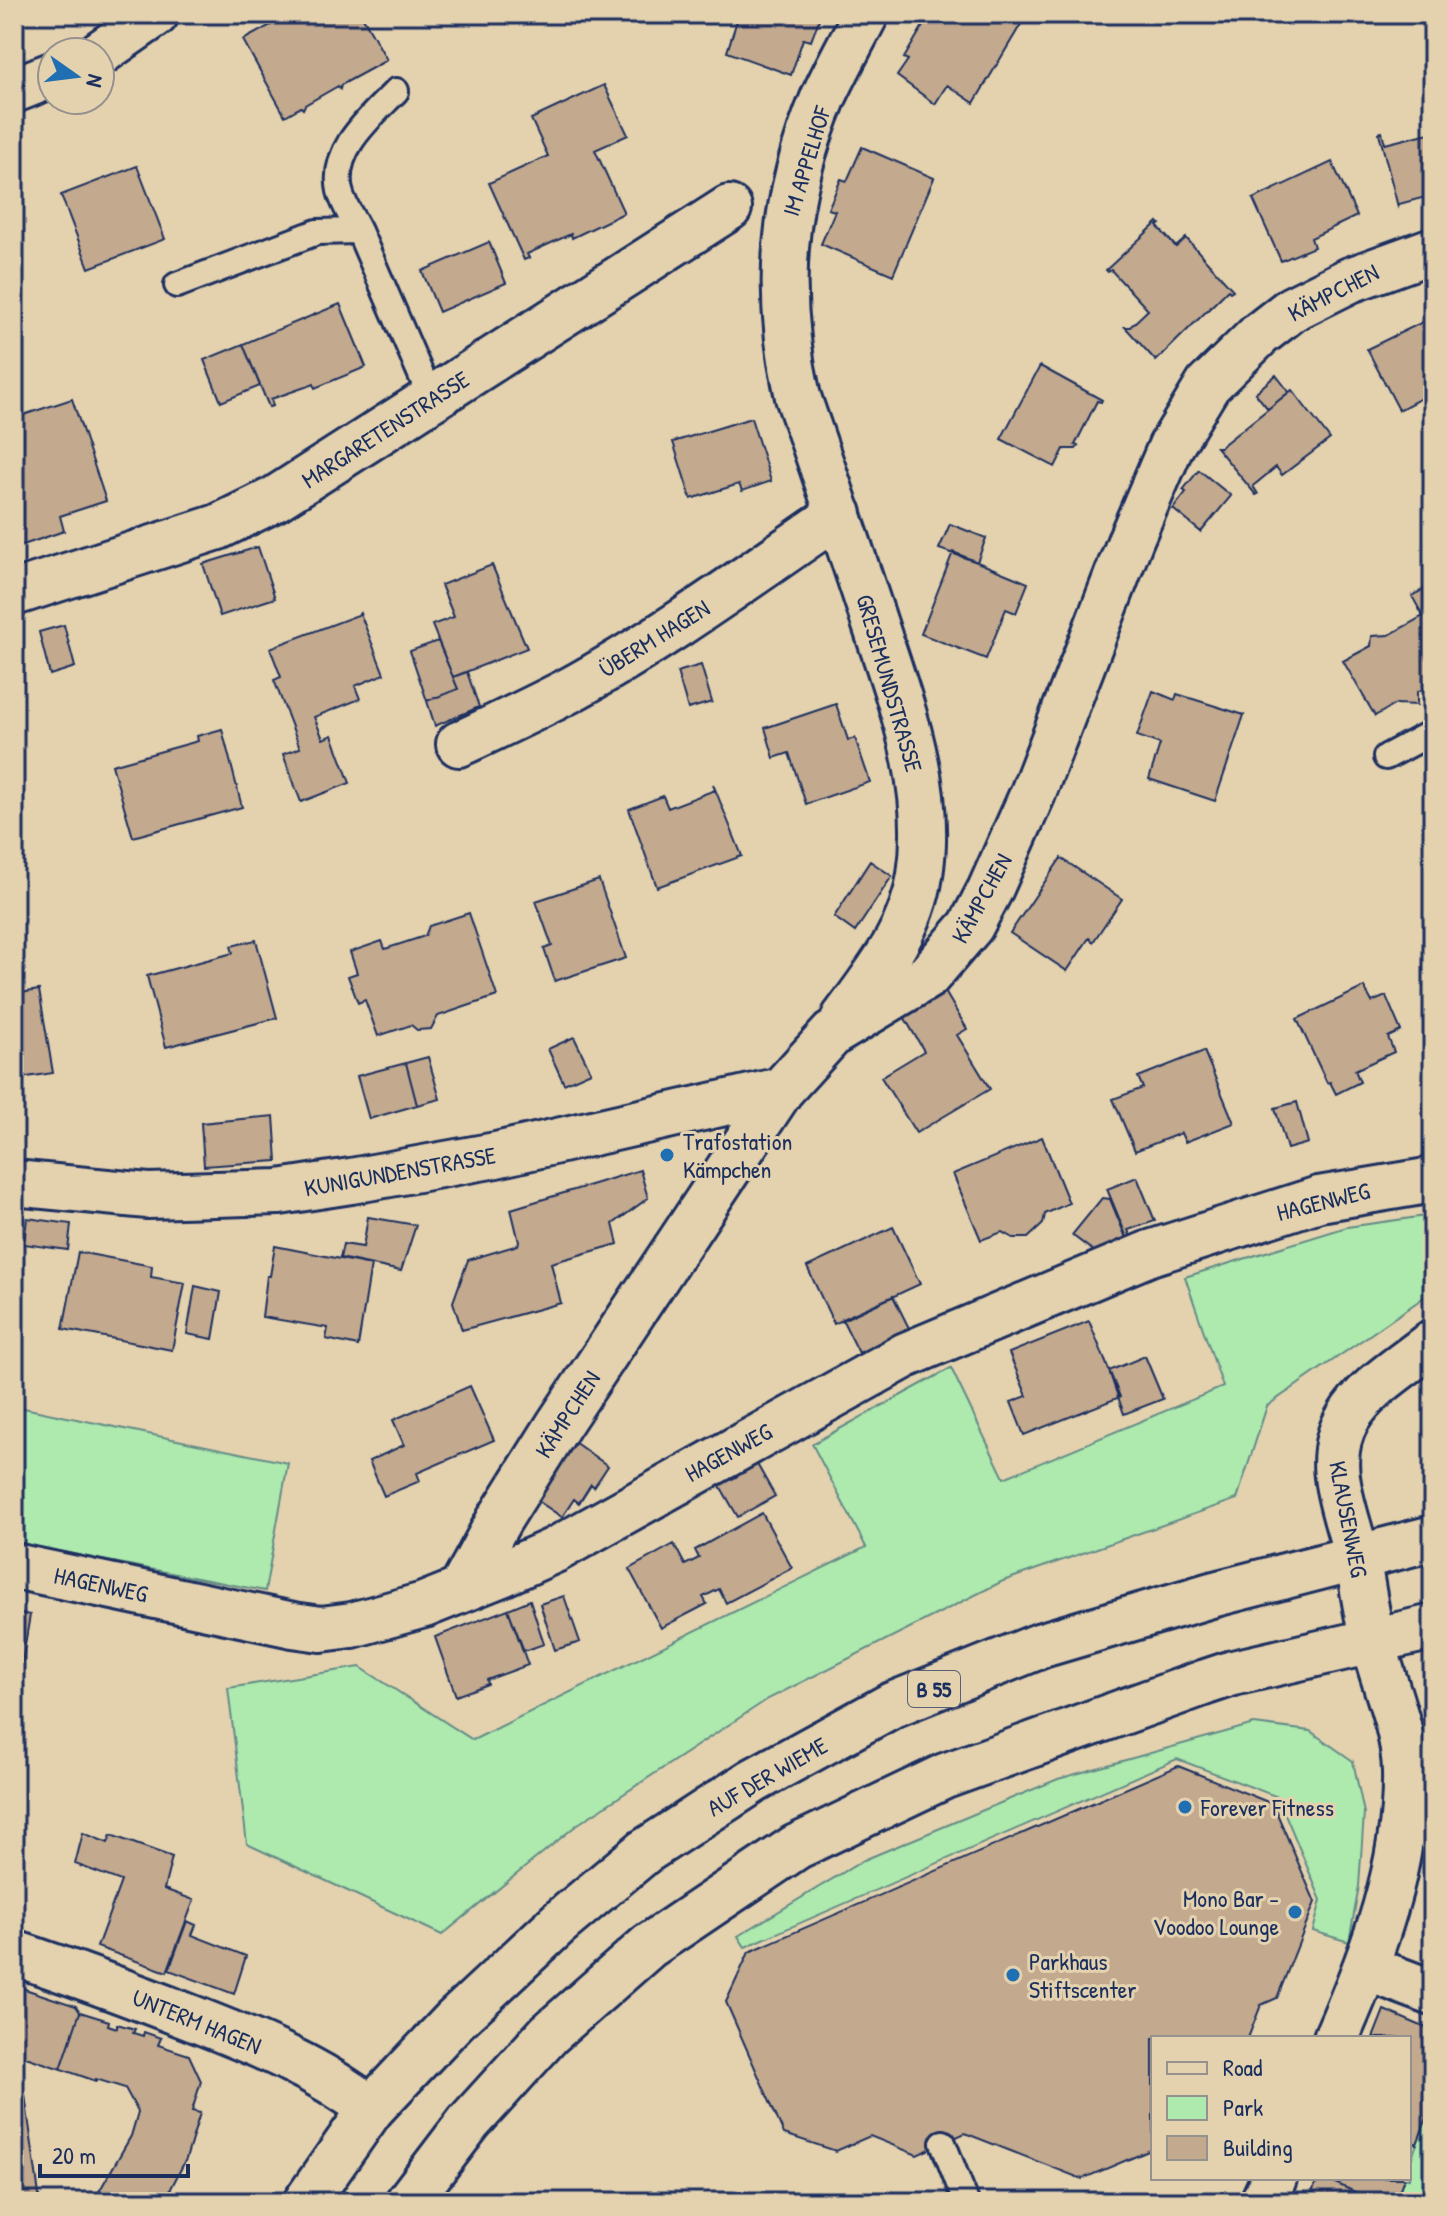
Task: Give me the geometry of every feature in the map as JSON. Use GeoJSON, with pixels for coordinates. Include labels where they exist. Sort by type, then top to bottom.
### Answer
{"type":"FeatureCollection","features":[{"type":"Feature","properties":{"kind":"street"},"geometry":{"type":"LineString","coordinates":[[116,42],[156,14]]}},
{"type":"Feature","properties":{"kind":"street","name":"IM APPELHOF"},"geometry":{"type":"LineString","coordinates":[[791,365],[783,266],[786,222],[794,184],[825,96],[866,14]]}},
{"type":"Feature","properties":{"kind":"street"},"geometry":{"type":"LineString","coordinates":[[14,90],[36,81]]}},
{"type":"Feature","properties":{"kind":"street","name":"MARGARETENSTRASSE"},"geometry":{"type":"LineString","coordinates":[[14,593],[218,527],[299,484],[729,208]]}},
{"type":"Feature","properties":{"kind":"street","name":"KÄMPCHEN"},"geometry":{"type":"LineString","coordinates":[[461,1590],[499,1520],[559,1424],[781,1090],[832,1034],[928,976],[971,926],[1033,793],[1131,539],[1171,446],[1208,385],[1260,334],[1292,309],[1350,280],[1433,250]]}},
{"type":"Feature","properties":{"kind":"street","name":"GRESEMUNDSTRASSE"},"geometry":{"type":"LineString","coordinates":[[791,365],[798,397],[907,723],[921,793],[924,829],[920,876],[911,909],[893,950],[832,1034]]}},
{"type":"Feature","properties":{"kind":"street","name":"ÜBERM HAGEN"},"geometry":{"type":"LineString","coordinates":[[459,744],[596,674],[689,618],[839,514]]}},
{"type":"Feature","properties":{"kind":"street","name":"KUNIGUNDENSTRASSE"},"geometry":{"type":"LineString","coordinates":[[14,1183],[148,1196],[279,1192],[496,1155],[781,1090]]}},
{"type":"Feature","properties":{"kind":"street","name":"HAGENWEG"},"geometry":{"type":"LineString","coordinates":[[14,1566],[321,1629],[352,1625],[424,1605],[555,1550],[920,1349],[1150,1253],[1271,1213],[1344,1193],[1433,1180]]}},
{"type":"Feature","properties":{"kind":"street","name":"KLAUSENWEG"},"geometry":{"type":"LineString","coordinates":[[1337,2036],[1367,1968],[1386,1906],[1402,1825],[1405,1769],[1402,1747],[1372,1641],[1357,1557],[1336,1479],[1335,1452],[1338,1437],[1358,1402],[1433,1342]]}},
{"type":"Feature","properties":{"kind":"street","name":"B 55"},"geometry":{"type":"LineString","coordinates":[[1357,1557],[1433,1538]]}},
{"type":"Feature","properties":{"kind":"street","name":"AUF DER WIEME"},"geometry":{"type":"LineString","coordinates":[[306,2202],[371,2109],[454,2021],[559,1923],[644,1852],[753,1781],[892,1705],[1042,1645],[1211,1595],[1357,1557]]}},
{"type":"Feature","properties":{"kind":"street"},"geometry":{"type":"LineString","coordinates":[[408,2202],[469,2122],[549,2034],[649,1946],[796,1847],[945,1776],[1073,1728],[1233,1673],[1433,1627]]}},
{"type":"Feature","properties":{"kind":"street","name":"UNTERM HAGEN"},"geometry":{"type":"LineString","coordinates":[[14,1953],[106,1985],[297,2061],[340,2085],[371,2109]]}},
{"type":"Feature","properties":{"kind":"street"},"geometry":{"type":"LineString","coordinates":[[1367,1968],[1433,1993]]}},
{"type":"Feature","properties":{"kind":"street"},"geometry":{"type":"LineString","coordinates":[[1263,2202],[1273,2180]]}},
{"type":"Feature","properties":{"kind":"lane"},"geometry":{"type":"LineString","coordinates":[[396,91],[347,146],[340,173],[340,192],[431,398]]}},
{"type":"Feature","properties":{"kind":"lane"},"geometry":{"type":"LineString","coordinates":[[177,285],[317,232],[359,231]]}},
{"type":"Feature","properties":{"kind":"lane"},"geometry":{"type":"LineString","coordinates":[[1386,757],[1433,732]]}},
{"type":"Feature","properties":{"kind":"lane"},"geometry":{"type":"LineString","coordinates":[[943,2143],[966,2202]]}},
{"type":"Feature","properties":{"kind":"green space"},"geometry":{"type":"Polygon","coordinates":[[[1433,1215],[1433,1291],[1267,1406],[1237,1499],[1003,1581],[768,1699],[578,1824],[442,1935],[247,1844],[228,1688],[360,1667],[473,1740],[866,1547],[812,1444],[951,1368],[1004,1478],[1223,1387],[1185,1277],[1347,1227],[1433,1215]]]}},
{"type":"Feature","properties":{"kind":"green space"},"geometry":{"type":"Polygon","coordinates":[[[14,1406],[288,1463],[265,1591],[14,1543],[14,1406]]]}},
{"type":"Feature","properties":{"kind":"green space"},"geometry":{"type":"Polygon","coordinates":[[[1254,1724],[1310,1731],[1353,1761],[1364,1813],[1359,1886],[1349,1942],[1313,1931],[1321,1900],[1278,1797],[1177,1759],[745,1947],[738,1936],[864,1860],[1058,1779],[1254,1724]]]}},
{"type":"Feature","properties":{"kind":"green space"},"geometry":{"type":"Polygon","coordinates":[[[1430,2109],[1433,2110],[1433,2202],[1416,2202],[1405,2197],[1400,2201],[1396,2199],[1403,2180],[1411,2180],[1411,2160],[1430,2109]]]}},
{"type":"Feature","properties":{"kind":"building"},"geometry":{"type":"Polygon","coordinates":[[[291,14],[300,14],[302,19],[311,14],[361,14],[387,60],[341,85],[340,89],[338,86],[303,109],[301,107],[285,116],[243,40],[291,14]]]}},
{"type":"Feature","properties":{"kind":"building"},"geometry":{"type":"Polygon","coordinates":[[[739,14],[821,14],[811,41],[803,39],[791,75],[727,52],[739,14]]]}},
{"type":"Feature","properties":{"kind":"building"},"geometry":{"type":"Polygon","coordinates":[[[930,14],[1027,14],[974,103],[947,85],[935,104],[897,76],[930,14]]]}},
{"type":"Feature","properties":{"kind":"building"},"geometry":{"type":"Polygon","coordinates":[[[604,85],[628,135],[595,150],[624,213],[572,238],[571,234],[527,254],[529,258],[524,260],[489,183],[548,156],[531,119],[604,85]]]}},
{"type":"Feature","properties":{"kind":"building"},"geometry":{"type":"Polygon","coordinates":[[[1382,132],[1385,144],[1433,132],[1433,199],[1429,196],[1399,204],[1398,207],[1379,133],[1382,132]]]}},
{"type":"Feature","properties":{"kind":"building"},"geometry":{"type":"Polygon","coordinates":[[[862,147],[934,178],[893,275],[821,244],[835,211],[828,209],[841,179],[847,181],[862,147]]]}},
{"type":"Feature","properties":{"kind":"building"},"geometry":{"type":"Polygon","coordinates":[[[1332,162],[1357,216],[1311,238],[1314,247],[1281,261],[1253,199],[1332,162]]]}},
{"type":"Feature","properties":{"kind":"building"},"geometry":{"type":"Polygon","coordinates":[[[137,166],[165,239],[89,268],[61,195],[137,166]]]}},
{"type":"Feature","properties":{"kind":"building"},"geometry":{"type":"Polygon","coordinates":[[[1158,222],[1160,224],[1157,226],[1176,247],[1186,238],[1233,290],[1228,290],[1156,361],[1125,327],[1130,327],[1148,310],[1111,270],[1106,270],[1158,222]]]}},
{"type":"Feature","properties":{"kind":"building"},"geometry":{"type":"Polygon","coordinates":[[[489,242],[506,283],[439,312],[422,271],[489,242]]]}},
{"type":"Feature","properties":{"kind":"building"},"geometry":{"type":"Polygon","coordinates":[[[340,304],[366,367],[315,388],[314,384],[271,399],[273,406],[269,407],[243,344],[340,304]]]}},
{"type":"Feature","properties":{"kind":"building"},"geometry":{"type":"Polygon","coordinates":[[[1433,317],[1433,392],[1399,410],[1367,349],[1433,317]]]}},
{"type":"Feature","properties":{"kind":"building"},"geometry":{"type":"Polygon","coordinates":[[[243,344],[260,386],[221,402],[204,360],[243,344]]]}},
{"type":"Feature","properties":{"kind":"building"},"geometry":{"type":"Polygon","coordinates":[[[1040,366],[1102,400],[1097,401],[1075,445],[1078,446],[1076,449],[1064,449],[1055,467],[1001,439],[1040,366]]]}},
{"type":"Feature","properties":{"kind":"building"},"geometry":{"type":"Polygon","coordinates":[[[1276,375],[1289,392],[1268,409],[1255,393],[1276,375]]]}},
{"type":"Feature","properties":{"kind":"building"},"geometry":{"type":"Polygon","coordinates":[[[1292,390],[1330,439],[1282,475],[1276,467],[1253,486],[1256,495],[1216,447],[1292,390]]]}},
{"type":"Feature","properties":{"kind":"building"},"geometry":{"type":"Polygon","coordinates":[[[72,399],[106,501],[60,516],[64,531],[14,548],[14,418],[72,399]]]}},
{"type":"Feature","properties":{"kind":"building"},"geometry":{"type":"Polygon","coordinates":[[[751,418],[771,481],[742,491],[739,484],[691,499],[673,442],[751,418]]]}},
{"type":"Feature","properties":{"kind":"building"},"geometry":{"type":"Polygon","coordinates":[[[1199,470],[1231,496],[1201,532],[1173,509],[1199,470]]]}},
{"type":"Feature","properties":{"kind":"building"},"geometry":{"type":"Polygon","coordinates":[[[950,524],[986,538],[977,562],[939,549],[950,524]]]}},
{"type":"Feature","properties":{"kind":"building"},"geometry":{"type":"Polygon","coordinates":[[[258,547],[275,598],[220,616],[203,564],[258,547]]]}},
{"type":"Feature","properties":{"kind":"building"},"geometry":{"type":"Polygon","coordinates":[[[953,552],[1028,583],[1016,613],[1006,609],[986,659],[921,634],[953,552]]]}},
{"type":"Feature","properties":{"kind":"building"},"geometry":{"type":"Polygon","coordinates":[[[492,565],[527,648],[453,677],[432,625],[454,617],[441,585],[492,565]]]}},
{"type":"Feature","properties":{"kind":"building"},"geometry":{"type":"Polygon","coordinates":[[[1433,584],[1433,683],[1417,692],[1417,705],[1396,704],[1375,716],[1343,661],[1371,646],[1372,636],[1389,635],[1423,616],[1412,596],[1433,584]]]}},
{"type":"Feature","properties":{"kind":"building"},"geometry":{"type":"Polygon","coordinates":[[[360,613],[384,674],[355,686],[360,699],[314,717],[323,739],[332,735],[350,783],[301,802],[283,754],[300,748],[274,680],[281,677],[270,648],[360,613]]]}},
{"type":"Feature","properties":{"kind":"building"},"geometry":{"type":"Polygon","coordinates":[[[64,625],[75,667],[50,675],[39,632],[64,625]]]}},
{"type":"Feature","properties":{"kind":"building"},"geometry":{"type":"Polygon","coordinates":[[[438,641],[458,689],[427,701],[410,651],[438,641]]]}},
{"type":"Feature","properties":{"kind":"building"},"geometry":{"type":"Polygon","coordinates":[[[701,665],[712,702],[688,709],[677,672],[701,665]]]}},
{"type":"Feature","properties":{"kind":"building"},"geometry":{"type":"Polygon","coordinates":[[[467,672],[479,707],[435,726],[427,701],[458,689],[453,677],[467,672]]]}},
{"type":"Feature","properties":{"kind":"building"},"geometry":{"type":"Polygon","coordinates":[[[1153,691],[1175,700],[1177,694],[1244,715],[1215,801],[1149,779],[1160,744],[1137,736],[1153,691]]]}},
{"type":"Feature","properties":{"kind":"building"},"geometry":{"type":"Polygon","coordinates":[[[836,704],[848,740],[855,738],[870,782],[806,804],[789,753],[774,758],[765,728],[836,704]]]}},
{"type":"Feature","properties":{"kind":"building"},"geometry":{"type":"Polygon","coordinates":[[[222,729],[242,807],[133,837],[112,765],[198,741],[197,736],[222,729]]]}},
{"type":"Feature","properties":{"kind":"building"},"geometry":{"type":"Polygon","coordinates":[[[713,784],[742,856],[657,887],[629,809],[663,796],[668,808],[715,790],[713,784]]]}},
{"type":"Feature","properties":{"kind":"building"},"geometry":{"type":"Polygon","coordinates":[[[1061,858],[1122,899],[1093,942],[1089,938],[1067,971],[1010,933],[1061,858]]]}},
{"type":"Feature","properties":{"kind":"building"},"geometry":{"type":"Polygon","coordinates":[[[870,861],[892,876],[855,932],[834,917],[870,861]]]}},
{"type":"Feature","properties":{"kind":"building"},"geometry":{"type":"Polygon","coordinates":[[[599,880],[626,958],[555,981],[544,949],[552,946],[536,901],[599,880]]]}},
{"type":"Feature","properties":{"kind":"building"},"geometry":{"type":"Polygon","coordinates":[[[469,913],[497,996],[438,1016],[431,1029],[417,1030],[411,1025],[378,1036],[365,1000],[358,1003],[348,976],[357,973],[350,952],[382,941],[385,949],[425,936],[429,926],[469,913]]]}},
{"type":"Feature","properties":{"kind":"building"},"geometry":{"type":"Polygon","coordinates":[[[256,940],[277,1018],[166,1047],[147,976],[233,953],[231,946],[256,940]]]}},
{"type":"Feature","properties":{"kind":"building"},"geometry":{"type":"Polygon","coordinates":[[[1364,987],[1372,1002],[1386,996],[1401,1031],[1388,1037],[1394,1052],[1355,1070],[1360,1082],[1336,1094],[1330,1082],[1327,1083],[1297,1019],[1364,987]]]}},
{"type":"Feature","properties":{"kind":"building"},"geometry":{"type":"Polygon","coordinates":[[[39,990],[53,1073],[14,1079],[14,994],[39,990]]]}},
{"type":"Feature","properties":{"kind":"building"},"geometry":{"type":"Polygon","coordinates":[[[944,990],[967,1029],[957,1035],[990,1089],[916,1133],[881,1077],[924,1051],[903,1015],[944,990]]]}},
{"type":"Feature","properties":{"kind":"building"},"geometry":{"type":"Polygon","coordinates":[[[574,1037],[591,1072],[564,1084],[548,1049],[574,1037]]]}},
{"type":"Feature","properties":{"kind":"building"},"geometry":{"type":"Polygon","coordinates":[[[1204,1051],[1234,1123],[1185,1142],[1181,1133],[1135,1151],[1113,1099],[1143,1088],[1138,1077],[1204,1051]]]}},
{"type":"Feature","properties":{"kind":"building"},"geometry":{"type":"Polygon","coordinates":[[[428,1057],[440,1099],[417,1105],[406,1063],[428,1057]]]}},
{"type":"Feature","properties":{"kind":"building"},"geometry":{"type":"Polygon","coordinates":[[[406,1063],[417,1105],[369,1119],[357,1076],[406,1063]]]}},
{"type":"Feature","properties":{"kind":"building"},"geometry":{"type":"Polygon","coordinates":[[[1297,1102],[1308,1143],[1287,1149],[1275,1108],[1297,1102]]]}},
{"type":"Feature","properties":{"kind":"building"},"geometry":{"type":"Polygon","coordinates":[[[274,1116],[277,1161],[204,1166],[201,1123],[274,1116]]]}},
{"type":"Feature","properties":{"kind":"building"},"geometry":{"type":"Polygon","coordinates":[[[1042,1137],[1069,1203],[1045,1214],[1043,1224],[1028,1238],[1013,1238],[1002,1232],[981,1240],[953,1174],[1042,1137]]]}},
{"type":"Feature","properties":{"kind":"building"},"geometry":{"type":"Polygon","coordinates":[[[640,1170],[648,1198],[613,1224],[618,1244],[551,1263],[561,1303],[462,1330],[453,1302],[468,1260],[518,1245],[511,1209],[640,1170]]]}},
{"type":"Feature","properties":{"kind":"building"},"geometry":{"type":"Polygon","coordinates":[[[1137,1177],[1155,1221],[1128,1230],[1132,1239],[1128,1240],[1107,1189],[1137,1177]]]}},
{"type":"Feature","properties":{"kind":"building"},"geometry":{"type":"Polygon","coordinates":[[[1102,1198],[1110,1199],[1127,1240],[1096,1253],[1072,1235],[1102,1198]]]}},
{"type":"Feature","properties":{"kind":"building"},"geometry":{"type":"Polygon","coordinates":[[[368,1217],[416,1225],[401,1271],[340,1258],[343,1244],[363,1247],[368,1217]]]}},
{"type":"Feature","properties":{"kind":"building"},"geometry":{"type":"Polygon","coordinates":[[[27,1218],[71,1224],[68,1250],[24,1244],[27,1218]]]}},
{"type":"Feature","properties":{"kind":"building"},"geometry":{"type":"Polygon","coordinates":[[[893,1227],[920,1284],[834,1324],[807,1267],[893,1227]]]}},
{"type":"Feature","properties":{"kind":"building"},"geometry":{"type":"Polygon","coordinates":[[[275,1246],[371,1265],[358,1346],[326,1339],[328,1328],[262,1317],[267,1276],[270,1276],[275,1246]]]}},
{"type":"Feature","properties":{"kind":"building"},"geometry":{"type":"Polygon","coordinates":[[[78,1252],[152,1266],[151,1277],[185,1283],[172,1350],[63,1329],[78,1252]]]}},
{"type":"Feature","properties":{"kind":"building"},"geometry":{"type":"Polygon","coordinates":[[[195,1286],[221,1292],[213,1339],[187,1334],[195,1286]]]}},
{"type":"Feature","properties":{"kind":"building"},"geometry":{"type":"Polygon","coordinates":[[[893,1296],[909,1328],[859,1353],[842,1319],[893,1296]]]}},
{"type":"Feature","properties":{"kind":"building"},"geometry":{"type":"Polygon","coordinates":[[[1089,1321],[1120,1397],[1024,1435],[1011,1402],[1027,1396],[1009,1353],[1089,1321]]]}},
{"type":"Feature","properties":{"kind":"building"},"geometry":{"type":"Polygon","coordinates":[[[1145,1356],[1163,1399],[1124,1414],[1109,1371],[1145,1356]]]}},
{"type":"Feature","properties":{"kind":"building"},"geometry":{"type":"Polygon","coordinates":[[[470,1386],[494,1440],[417,1473],[420,1481],[384,1496],[369,1461],[404,1445],[393,1420],[470,1386]]]}},
{"type":"Feature","properties":{"kind":"building"},"geometry":{"type":"Polygon","coordinates":[[[574,1442],[608,1466],[594,1487],[591,1484],[579,1503],[574,1499],[562,1517],[535,1499],[574,1442]]]}},
{"type":"Feature","properties":{"kind":"building"},"geometry":{"type":"Polygon","coordinates":[[[753,1457],[775,1496],[738,1517],[716,1479],[753,1457]]]}},
{"type":"Feature","properties":{"kind":"building"},"geometry":{"type":"Polygon","coordinates":[[[762,1513],[792,1568],[726,1603],[719,1589],[703,1597],[707,1604],[661,1628],[629,1569],[674,1544],[685,1565],[699,1558],[695,1550],[762,1513]]]}},
{"type":"Feature","properties":{"kind":"building"},"geometry":{"type":"Polygon","coordinates":[[[564,1596],[580,1642],[555,1650],[540,1604],[564,1596]]]}},
{"type":"Feature","properties":{"kind":"building"},"geometry":{"type":"Polygon","coordinates":[[[530,1600],[544,1644],[524,1651],[508,1609],[530,1600]]]}},
{"type":"Feature","properties":{"kind":"building"},"geometry":{"type":"Polygon","coordinates":[[[508,1609],[528,1665],[487,1680],[488,1684],[456,1696],[435,1637],[508,1609]]]}},
{"type":"Feature","properties":{"kind":"building"},"geometry":{"type":"Polygon","coordinates":[[[14,1612],[30,1615],[18,1687],[14,1687],[14,1612]]]}},
{"type":"Feature","properties":{"kind":"building","name":"Parkhaus Stiftscenter"},"geometry":{"type":"Polygon","coordinates":[[[1178,1766],[1273,1804],[1315,1902],[1277,1998],[1261,2005],[1249,2036],[1151,2036],[1151,2150],[1082,2179],[965,2133],[917,2155],[870,2136],[836,2151],[784,2134],[726,2002],[749,1952],[1178,1766]]]}},
{"type":"Feature","properties":{"kind":"building"},"geometry":{"type":"Polygon","coordinates":[[[83,1833],[108,1843],[111,1835],[172,1857],[164,1889],[194,1900],[167,1972],[97,1947],[121,1881],[75,1864],[83,1833]]]}},
{"type":"Feature","properties":{"kind":"building"},"geometry":{"type":"Polygon","coordinates":[[[187,1921],[196,1925],[192,1935],[246,1956],[234,1994],[169,1970],[187,1921]]]}},
{"type":"Feature","properties":{"kind":"building"},"geometry":{"type":"Polygon","coordinates":[[[14,1977],[18,1979],[16,1986],[76,2006],[80,2012],[61,2069],[14,2053],[14,1977]]]}},
{"type":"Feature","properties":{"kind":"building"},"geometry":{"type":"Polygon","coordinates":[[[1384,2010],[1433,2031],[1433,2101],[1417,2144],[1411,2142],[1411,2036],[1374,2036],[1384,2010]]]}},
{"type":"Feature","properties":{"kind":"building"},"geometry":{"type":"Polygon","coordinates":[[[80,2012],[109,2021],[108,2025],[117,2028],[117,2024],[135,2029],[133,2033],[143,2036],[144,2032],[161,2038],[158,2045],[189,2055],[201,2081],[192,2111],[200,2113],[186,2159],[164,2202],[93,2202],[131,2136],[138,2112],[125,2088],[61,2069],[80,2012]]]}},
{"type":"Feature","properties":{"kind":"building"},"geometry":{"type":"Polygon","coordinates":[[[14,2093],[25,2095],[40,2202],[14,2202],[14,2093]]]}},
{"type":"Feature","properties":{"kind":"building"},"geometry":{"type":"Polygon","coordinates":[[[1317,2180],[1328,2180],[1377,2202],[1308,2202],[1317,2180]]]}},
{"type":"Feature","properties":{"kind":"building"},"geometry":{"type":"Polygon","coordinates":[[[1328,2180],[1403,2180],[1395,2202],[1377,2202],[1328,2180]]]}},
{"type":"Feature","properties":{"kind":"place","name":"Trafostation Kämpchen"},"geometry":{"type":"Point","coordinates":[667,1155]}},
{"type":"Feature","properties":{"kind":"place","name":"Forever Fitness"},"geometry":{"type":"Point","coordinates":[1185,1807]}},
{"type":"Feature","properties":{"kind":"place","name":"Mono Bar - Voodoo Lounge"},"geometry":{"type":"Point","coordinates":[1295,1912]}},
{"type":"Feature","properties":{"kind":"place","name":"Parkhaus Stiftscenter"},"geometry":{"type":"Point","coordinates":[1013,1975]}}]}
